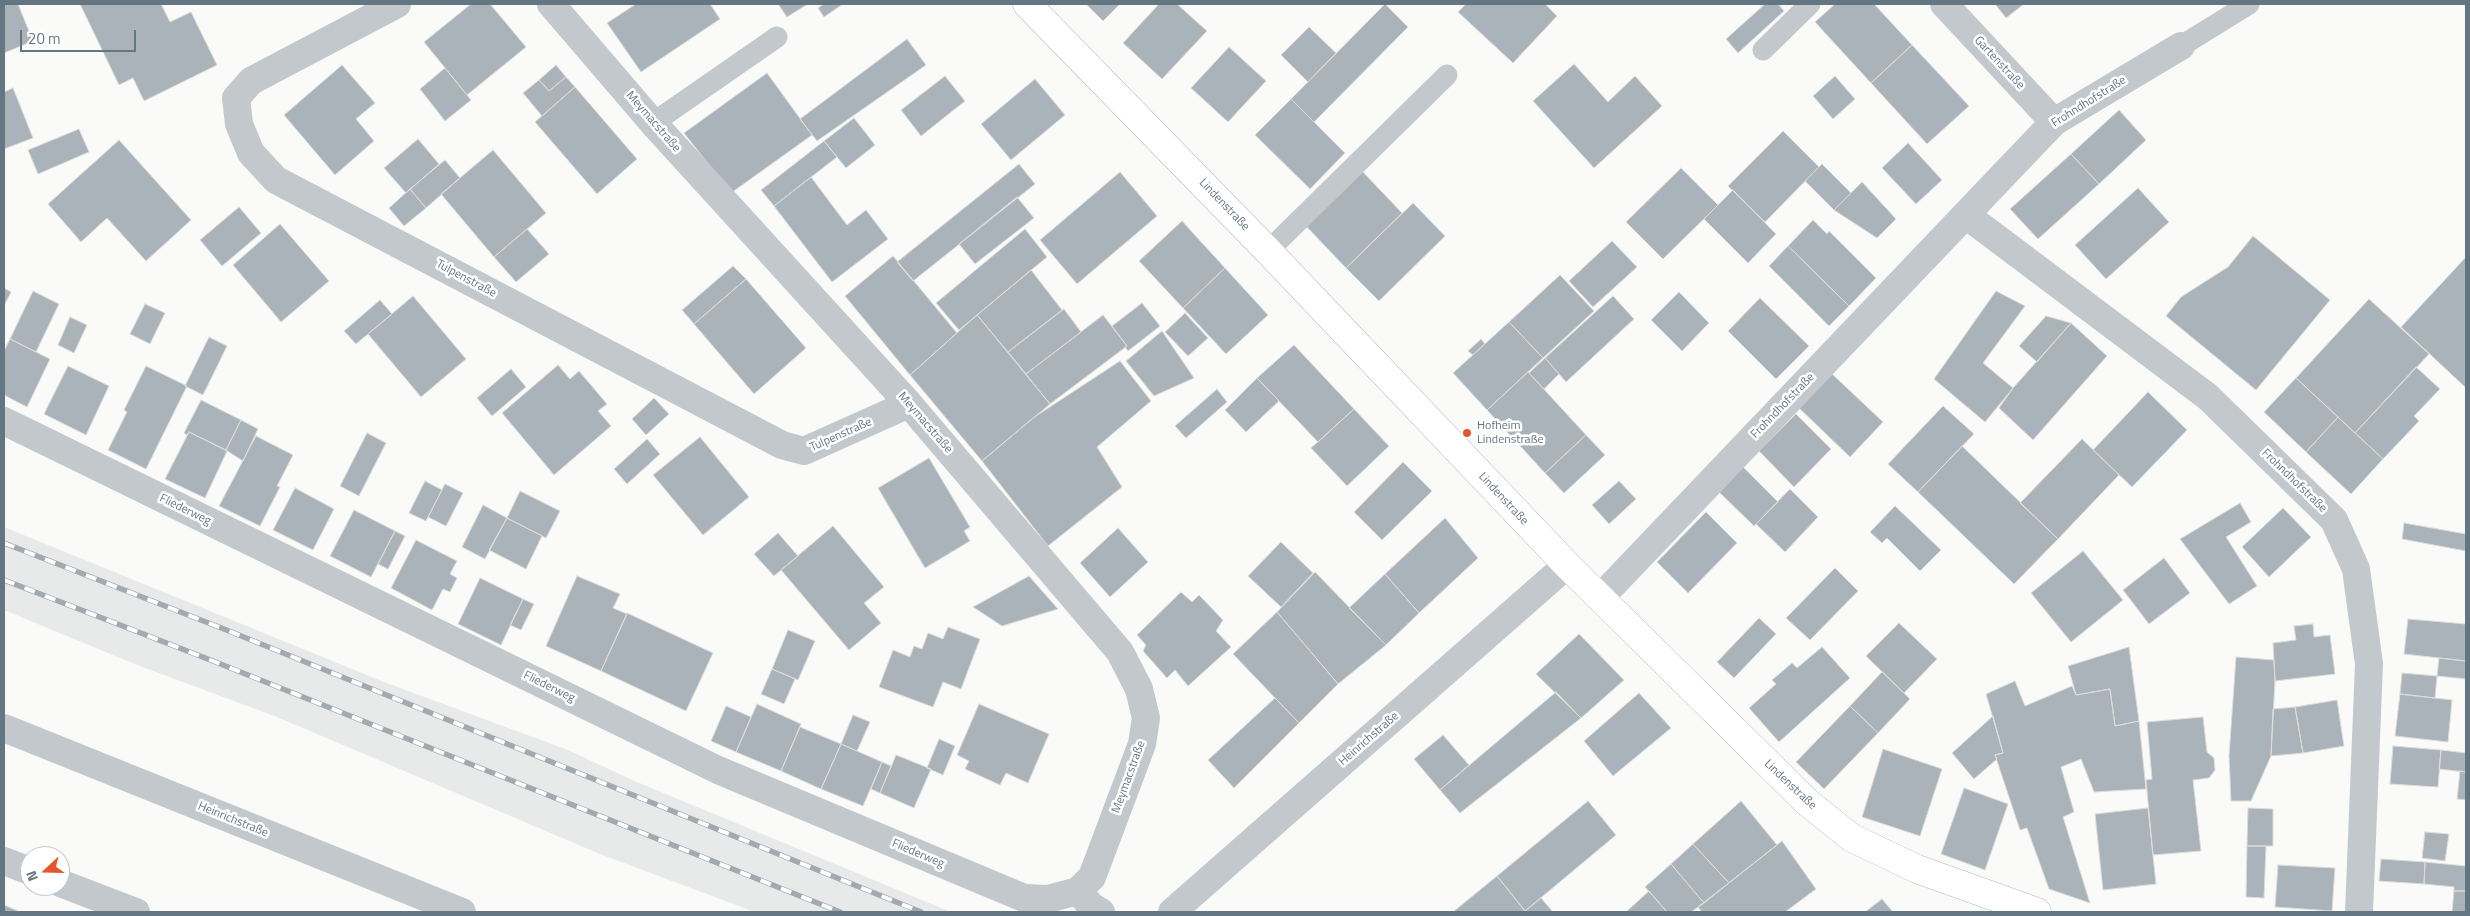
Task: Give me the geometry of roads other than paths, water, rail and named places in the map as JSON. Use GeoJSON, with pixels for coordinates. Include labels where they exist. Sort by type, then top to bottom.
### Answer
{"type":"FeatureCollection","features":[{"type":"Feature","properties":{"kind":"main road","name":"Lindenstraße"},"geometry":{"type":"LineString","coordinates":[[1027,4],[1268,251],[1566,566],[1808,804],[1852,838],[1917,869],[2037,912]]}},
{"type":"Feature","properties":{"kind":"street","name":"Tulpenstraße"},"geometry":{"type":"LineString","coordinates":[[397,4],[251,81],[236,98],[240,124],[251,153],[276,180],[782,446],[804,451],[910,404]]}},
{"type":"Feature","properties":{"kind":"street","name":"Meymacstraße"},"geometry":{"type":"LineString","coordinates":[[551,4],[653,123],[910,404],[1120,652],[1139,689],[1146,718],[1142,744],[1092,877],[1078,891]]}},
{"type":"Feature","properties":{"kind":"street","name":"Gartenstraße"},"geometry":{"type":"LineString","coordinates":[[1944,4],[2054,122]]}},
{"type":"Feature","properties":{"kind":"street","name":"Frohndhofstraße"},"geometry":{"type":"LineString","coordinates":[[1600,598],[2054,122],[2181,46]]}},
{"type":"Feature","properties":{"kind":"street","name":"Frohndhofstraße"},"geometry":{"type":"LineString","coordinates":[[1966,215],[2208,397],[2334,520],[2356,569],[2369,664],[2359,912]]}},
{"type":"Feature","properties":{"kind":"street","name":"Fliederweg"},"geometry":{"type":"LineString","coordinates":[[4,421],[718,770],[1024,898],[1048,899],[1078,891]]}},
{"type":"Feature","properties":{"kind":"street","name":"Heinrichstraße"},"geometry":{"type":"LineString","coordinates":[[1172,912],[1566,566]]}},
{"type":"Feature","properties":{"kind":"street","name":"Heinrichstraße"},"geometry":{"type":"LineString","coordinates":[[4,728],[454,911]]}},
{"type":"Feature","properties":{"kind":"street"},"geometry":{"type":"LineString","coordinates":[[4,861],[20,867]]}},
{"type":"Feature","properties":{"kind":"street"},"geometry":{"type":"LineString","coordinates":[[70,887],[136,912]]}},
{"type":"Feature","properties":{"kind":"street"},"geometry":{"type":"LineString","coordinates":[[1078,891],[1091,906],[1101,912]]}},
{"type":"Feature","properties":{"kind":"lane"},"geometry":{"type":"LineString","coordinates":[[1763,50],[1810,4]]}},
{"type":"Feature","properties":{"kind":"lane"},"geometry":{"type":"LineString","coordinates":[[2181,46],[2249,4]]}},
{"type":"Feature","properties":{"kind":"lane"},"geometry":{"type":"LineString","coordinates":[[653,123],[777,37]]}},
{"type":"Feature","properties":{"kind":"lane"},"geometry":{"type":"LineString","coordinates":[[1268,251],[1447,75]]}},
{"type":"Feature","properties":{"kind":"railway"},"geometry":{"type":"LineString","coordinates":[[4,543],[229,631],[921,912]]}},
{"type":"Feature","properties":{"kind":"railway"},"geometry":{"type":"LineString","coordinates":[[4,580],[213,661],[840,912]]}},
{"type":"Feature","properties":{"kind":"place","name":"Hofheim Lindenstraße"},"geometry":{"type":"Point","coordinates":[1467,433]}}]}
